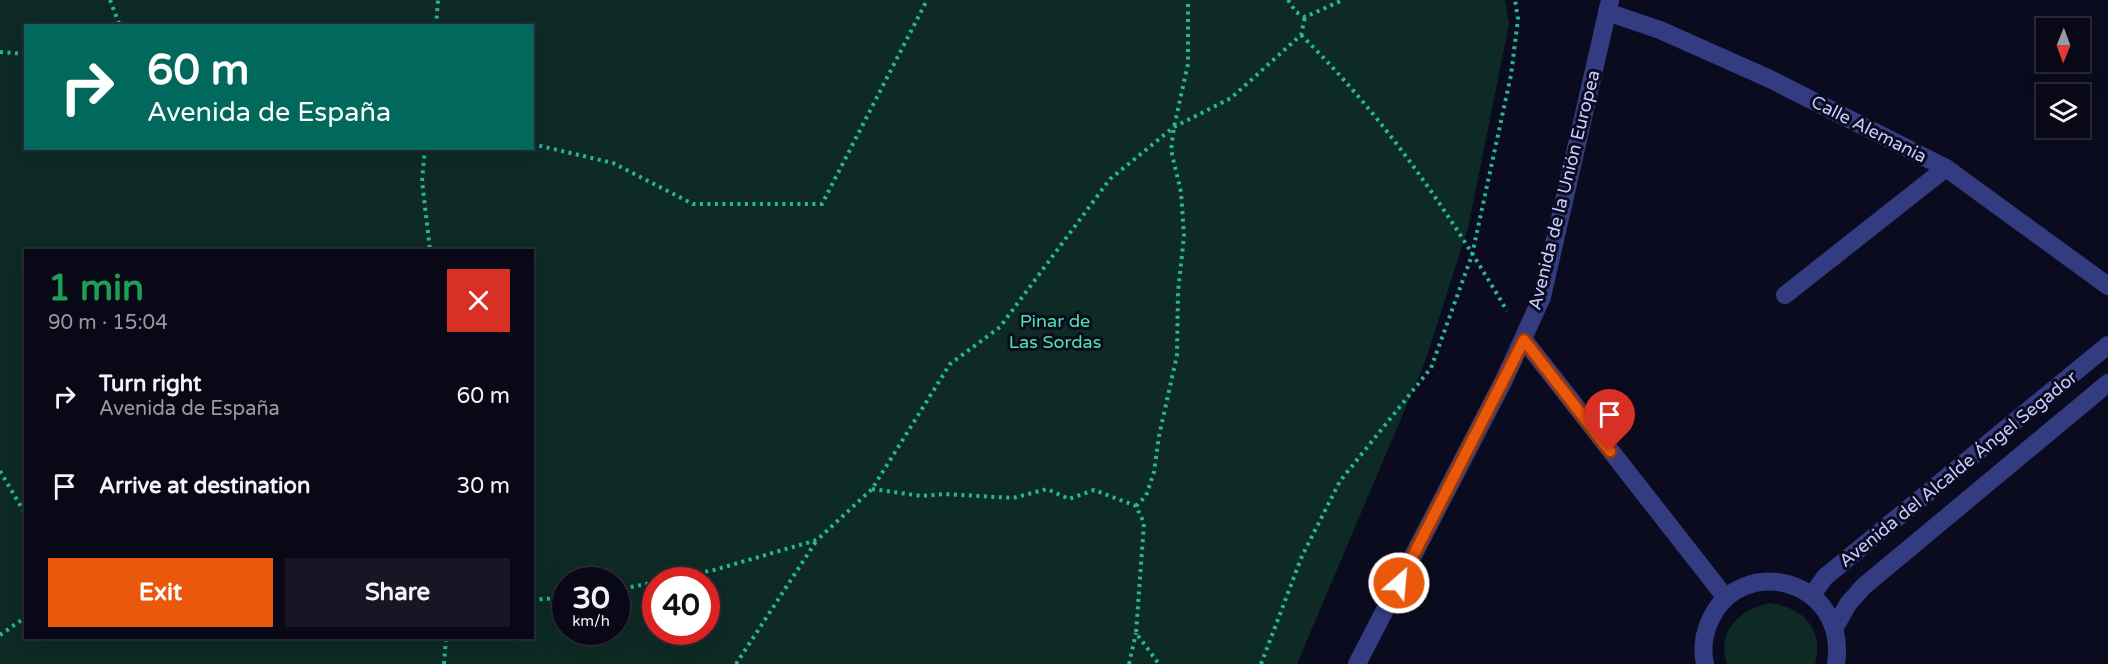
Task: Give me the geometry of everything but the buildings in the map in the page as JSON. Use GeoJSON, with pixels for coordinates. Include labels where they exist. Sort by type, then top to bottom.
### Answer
{"type":"FeatureCollection","features":[{"type":"Feature","properties":{"kind":"street","name":"Calle Alemania"},"geometry":{"type":"LineString","coordinates":[[1608,6],[1770,79],[1946,168],[2108,286]]}},
{"type":"Feature","properties":{"kind":"street","name":"Avenida de la Unión Europea"},"geometry":{"type":"LineString","coordinates":[[1357,664],[1524,340],[1542,297],[1608,6]]}},
{"type":"Feature","properties":{"kind":"street"},"geometry":{"type":"LineString","coordinates":[[1785,295],[1946,168]]}},
{"type":"Feature","properties":{"kind":"street"},"geometry":{"type":"LineString","coordinates":[[1524,340],[1726,598]]}},
{"type":"Feature","properties":{"kind":"street","name":"Avenida del Alcalde Ángel Segador"},"geometry":{"type":"LineString","coordinates":[[1812,595],[1824,577],[2108,345]]}},
{"type":"Feature","properties":{"kind":"street","name":"Avenida del Alcalde Ángel Segador"},"geometry":{"type":"LineString","coordinates":[[1835,627],[1848,604],[1864,586],[2108,384]]}},
{"type":"Feature","properties":{"kind":"street"},"geometry":{"type":"LineString","coordinates":[[1705,664],[1704,634],[1712,614],[1726,598],[1745,586],[1768,582],[1791,585],[1812,595],[1826,609],[1835,627],[1838,648],[1836,664]]}},
{"type":"Feature","properties":{"kind":"path"},"geometry":{"type":"LineString","coordinates":[[111,0],[119,24]]}},
{"type":"Feature","properties":{"kind":"path"},"geometry":{"type":"LineString","coordinates":[[436,24],[438,0]]}},
{"type":"Feature","properties":{"kind":"path"},"geometry":{"type":"LineString","coordinates":[[534,144],[613,163],[693,204],[822,204],[927,0]]}},
{"type":"Feature","properties":{"kind":"path"},"geometry":{"type":"LineString","coordinates":[[1136,506],[1146,496],[1154,472],[1159,436],[1177,355],[1178,292],[1184,236],[1181,192],[1171,150],[1188,64],[1188,0]]}},
{"type":"Feature","properties":{"kind":"path"},"geometry":{"type":"LineString","coordinates":[[1288,0],[1296,12],[1305,17]]}},
{"type":"Feature","properties":{"kind":"path"},"geometry":{"type":"LineString","coordinates":[[1305,17],[1343,0]]}},
{"type":"Feature","properties":{"kind":"path"},"geometry":{"type":"LineString","coordinates":[[1261,664],[1302,556],[1340,481],[1431,368],[1472,255],[1511,75],[1518,19],[1515,0]]}},
{"type":"Feature","properties":{"kind":"path"},"geometry":{"type":"LineString","coordinates":[[736,664],[817,540],[872,489],[951,364],[1000,327],[1110,179],[1174,127],[1231,98],[1301,35],[1305,17]]}},
{"type":"Feature","properties":{"kind":"path"},"geometry":{"type":"LineString","coordinates":[[1301,35],[1328,62],[1417,170],[1524,340]]}},
{"type":"Feature","properties":{"kind":"path"},"geometry":{"type":"LineString","coordinates":[[0,52],[24,54]]}},
{"type":"Feature","properties":{"kind":"path"},"geometry":{"type":"LineString","coordinates":[[425,150],[422,181],[430,249]]}},
{"type":"Feature","properties":{"kind":"path"},"geometry":{"type":"LineString","coordinates":[[0,471],[24,512]]}},
{"type":"Feature","properties":{"kind":"path"},"geometry":{"type":"LineString","coordinates":[[872,489],[922,496],[944,494],[1013,498],[1047,489],[1069,499],[1094,490],[1136,506],[1144,523],[1136,633],[1129,664]]}},
{"type":"Feature","properties":{"kind":"path"},"geometry":{"type":"LineString","coordinates":[[720,568],[817,540]]}},
{"type":"Feature","properties":{"kind":"path"},"geometry":{"type":"LineString","coordinates":[[534,600],[552,598]]}},
{"type":"Feature","properties":{"kind":"path"},"geometry":{"type":"LineString","coordinates":[[0,635],[24,618]]}},
{"type":"Feature","properties":{"kind":"path"},"geometry":{"type":"LineString","coordinates":[[1136,633],[1159,664]]}},
{"type":"Feature","properties":{"kind":"path"},"geometry":{"type":"LineString","coordinates":[[444,664],[446,639]]}},
{"type":"Feature","properties":{"kind":"green space","name":"Pinar de Las Sordas"},"geometry":{"type":"Polygon","coordinates":[[[0,0],[1505,0],[1509,24],[1468,228],[1425,362],[1297,664],[0,664],[0,0]]]}},
{"type":"Feature","properties":{"kind":"green space"},"geometry":{"type":"Polygon","coordinates":[[[1770,603],[1792,610],[1808,622],[1816,640],[1815,664],[1727,664],[1724,652],[1725,641],[1733,623],[1749,610],[1770,603]]]}},
{"type":"Feature","properties":{"kind":"route"},"geometry":{"type":"LineString","coordinates":[[1399,583],[1524,340],[1610,451]]}}]}
